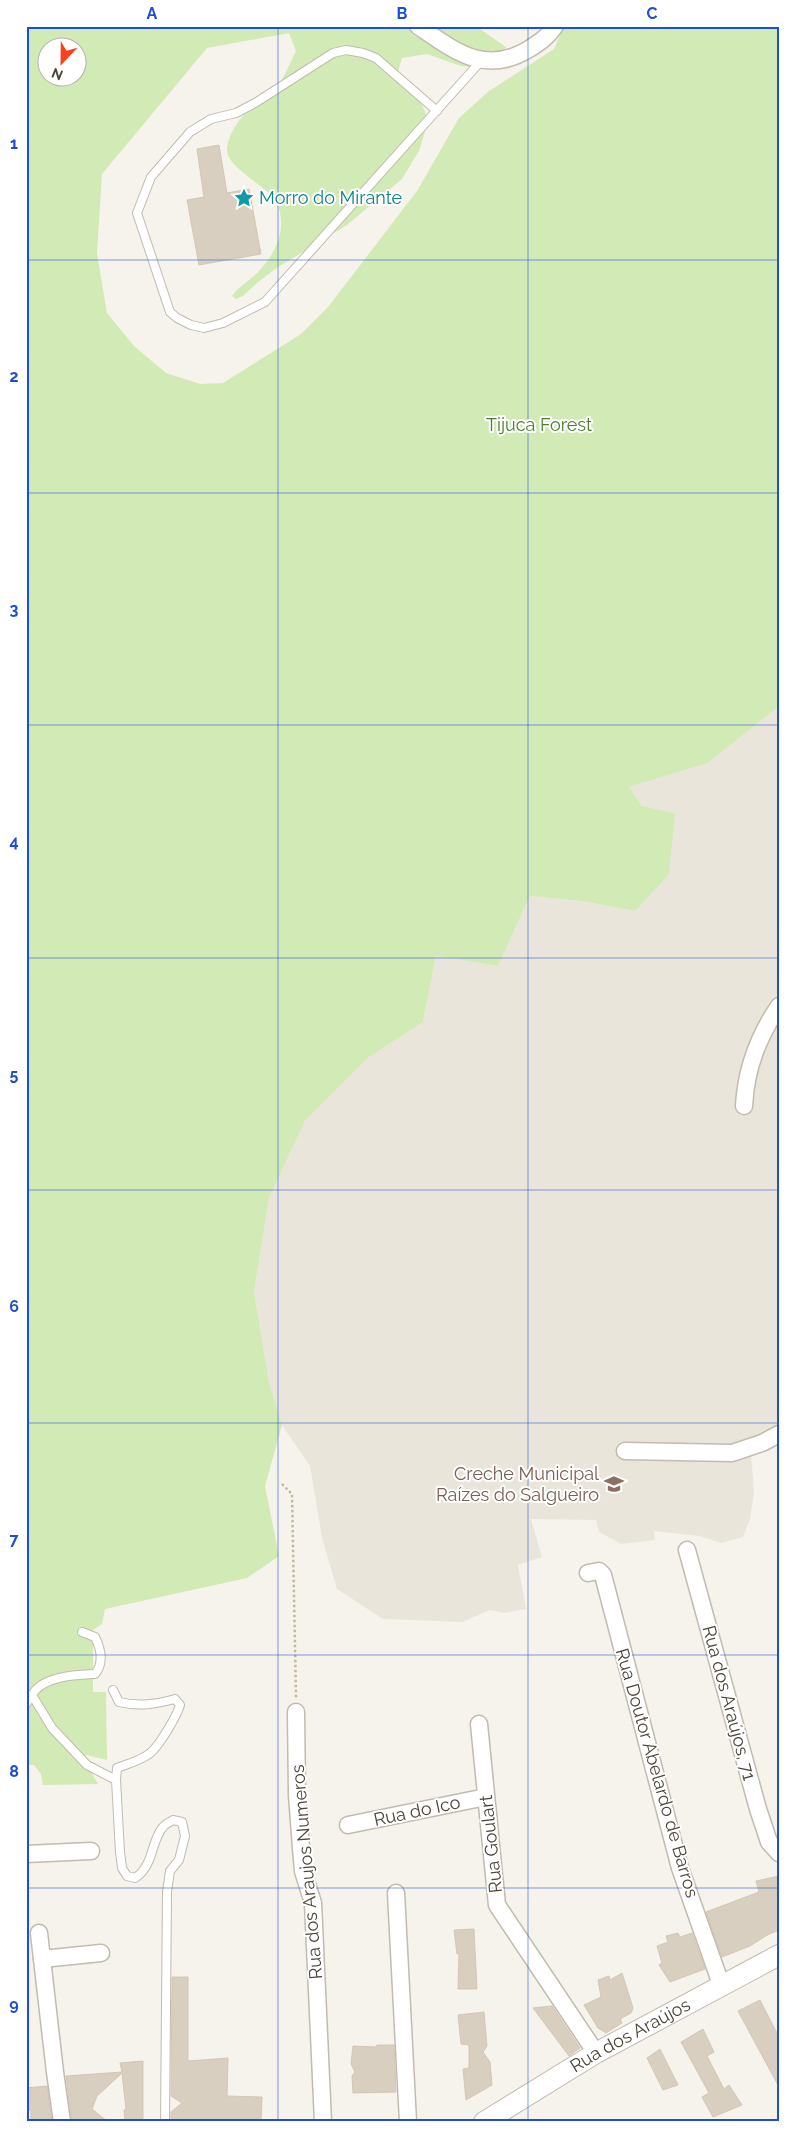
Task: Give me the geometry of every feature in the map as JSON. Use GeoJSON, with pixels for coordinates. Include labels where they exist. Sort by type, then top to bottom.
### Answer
{"type":"FeatureCollection","features":[{"type":"Feature","properties":{"kind":"street"},"geometry":{"type":"LineString","coordinates":[[418,26],[460,54],[481,61],[503,60],[522,53],[548,37],[555,26]]}},
{"type":"Feature","properties":{"kind":"street"},"geometry":{"type":"LineString","coordinates":[[744,1106],[747,1076],[752,1057],[779,1006]]}},
{"type":"Feature","properties":{"kind":"street"},"geometry":{"type":"LineString","coordinates":[[625,1451],[732,1453],[762,1443],[779,1434]]}},
{"type":"Feature","properties":{"kind":"street","name":"Rua dos Araújos, 71"},"geometry":{"type":"LineString","coordinates":[[687,1550],[758,1808],[769,1842],[779,1853]]}},
{"type":"Feature","properties":{"kind":"street","name":"Rua Doutor Abelardo de Barros"},"geometry":{"type":"LineString","coordinates":[[588,1573],[599,1571],[603,1575],[680,1868],[722,1987]]}},
{"type":"Feature","properties":{"kind":"street","name":"Rua dos Araujos Numeros"},"geometry":{"type":"LineString","coordinates":[[296,1712],[297,1795],[303,1871],[313,1903],[322,2122]]}},
{"type":"Feature","properties":{"kind":"street","name":"Rua Goulart"},"geometry":{"type":"LineString","coordinates":[[480,1724],[497,1905],[596,2053]]}},
{"type":"Feature","properties":{"kind":"street","name":"Rua do Ico"},"geometry":{"type":"LineString","coordinates":[[348,1825],[486,1797]]}},
{"type":"Feature","properties":{"kind":"street"},"geometry":{"type":"LineString","coordinates":[[26,1854],[91,1851]]}},
{"type":"Feature","properties":{"kind":"street"},"geometry":{"type":"LineString","coordinates":[[396,1893],[408,2122]]}},
{"type":"Feature","properties":{"kind":"street"},"geometry":{"type":"LineString","coordinates":[[38,1933],[54,2072],[62,2122]]}},
{"type":"Feature","properties":{"kind":"street"},"geometry":{"type":"LineString","coordinates":[[42,1959],[101,1953]]}},
{"type":"Feature","properties":{"kind":"street","name":"Rua dos Araújos"},"geometry":{"type":"LineString","coordinates":[[484,2122],[596,2053],[779,1955]]}},
{"type":"Feature","properties":{"kind":"lane"},"geometry":{"type":"LineString","coordinates":[[437,111],[376,58],[346,50],[333,53],[242,110],[211,119],[190,132],[152,176],[137,213],[170,312],[191,325],[204,328],[223,324],[265,302],[437,111],[481,61]]}},
{"type":"Feature","properties":{"kind":"lane"},"geometry":{"type":"LineString","coordinates":[[26,1704],[36,1687],[50,1681],[79,1674],[95,1674],[100,1668],[100,1646],[96,1637],[82,1632]]}},
{"type":"Feature","properties":{"kind":"lane"},"geometry":{"type":"LineString","coordinates":[[113,1690],[119,1702],[133,1706],[157,1704],[175,1699],[180,1705],[178,1713],[151,1753],[133,1763],[117,1768],[116,1780],[120,1852],[122,1868],[127,1876],[134,1878],[140,1875],[148,1863],[162,1827],[173,1820],[182,1822],[185,1836],[179,1860],[170,1871],[167,1892],[165,2122]]}},
{"type":"Feature","properties":{"kind":"lane"},"geometry":{"type":"LineString","coordinates":[[32,1695],[52,1728],[87,1765],[116,1780]]}},
{"type":"Feature","properties":{"kind":"path"},"geometry":{"type":"LineString","coordinates":[[282,1484],[292,1494],[296,1712]]}},
{"type":"Feature","properties":{"kind":"shaded area"},"geometry":{"type":"Polygon","coordinates":[[[779,700],[779,1442],[751,1454],[754,1491],[750,1519],[743,1537],[721,1543],[699,1536],[654,1531],[655,1540],[621,1544],[599,1532],[596,1520],[531,1519],[542,1557],[518,1565],[526,1609],[504,1613],[490,1610],[462,1622],[383,1619],[337,1589],[322,1538],[310,1466],[282,1425],[269,1382],[254,1292],[269,1198],[305,1121],[369,1057],[423,1022],[436,956],[498,966],[530,896],[582,901],[635,911],[675,813],[642,806],[628,787],[708,763],[777,708],[779,700]]]}},
{"type":"Feature","properties":{"kind":"green space","name":"Tijuca Forest"},"geometry":{"type":"Polygon","coordinates":[[[26,26],[470,26],[480,29],[506,47],[498,60],[483,68],[461,66],[427,54],[402,58],[398,72],[412,83],[427,116],[426,128],[419,151],[402,179],[347,225],[278,267],[243,296],[236,299],[232,296],[259,271],[274,250],[280,234],[281,218],[275,200],[233,163],[228,155],[227,147],[234,127],[243,116],[259,102],[268,98],[277,88],[296,51],[289,33],[207,48],[102,174],[97,253],[107,313],[134,346],[166,373],[200,384],[223,383],[301,334],[328,307],[417,191],[459,118],[489,91],[554,49],[564,26],[779,26],[779,700],[777,708],[708,763],[629,787],[642,806],[675,813],[669,874],[635,911],[582,901],[530,896],[498,966],[436,956],[423,1022],[369,1057],[305,1121],[269,1198],[254,1292],[269,1382],[282,1425],[265,1486],[279,1556],[247,1578],[105,1609],[102,1624],[93,1630],[93,1692],[106,1692],[107,1760],[87,1755],[81,1763],[91,1772],[98,1784],[43,1785],[41,1774],[34,1765],[26,1765],[26,26]]]}},
{"type":"Feature","properties":{"kind":"building"},"geometry":{"type":"Polygon","coordinates":[[[219,145],[227,193],[249,189],[261,254],[199,265],[187,200],[204,197],[197,149],[219,145]]]}},
{"type":"Feature","properties":{"kind":"building"},"geometry":{"type":"Polygon","coordinates":[[[779,1876],[779,1930],[750,1946],[722,1957],[706,1912],[759,1892],[756,1881],[779,1876]]]}},
{"type":"Feature","properties":{"kind":"building"},"geometry":{"type":"Polygon","coordinates":[[[474,1929],[477,1989],[458,1989],[459,1953],[457,1954],[454,1930],[474,1929]]]}},
{"type":"Feature","properties":{"kind":"building"},"geometry":{"type":"Polygon","coordinates":[[[678,1933],[680,1937],[692,1933],[705,1969],[670,1982],[659,1965],[662,1963],[657,1946],[668,1942],[666,1936],[678,1933]]]}},
{"type":"Feature","properties":{"kind":"building"},"geometry":{"type":"Polygon","coordinates":[[[622,1973],[633,2008],[631,2013],[620,2019],[622,2023],[606,2033],[598,2028],[584,2005],[601,1997],[598,1980],[609,1976],[610,1980],[622,1973]]]}},
{"type":"Feature","properties":{"kind":"building"},"geometry":{"type":"Polygon","coordinates":[[[172,1977],[188,1977],[188,2061],[228,2058],[227,2096],[262,2097],[261,2122],[171,2122],[171,2112],[182,2103],[171,2096],[172,1977]]]}},
{"type":"Feature","properties":{"kind":"building"},"geometry":{"type":"Polygon","coordinates":[[[760,2000],[779,2037],[779,2087],[738,2011],[760,2000]]]}},
{"type":"Feature","properties":{"kind":"building"},"geometry":{"type":"Polygon","coordinates":[[[552,2006],[580,2048],[569,2056],[533,2008],[552,2006]]]}},
{"type":"Feature","properties":{"kind":"building"},"geometry":{"type":"Polygon","coordinates":[[[484,2012],[487,2046],[483,2052],[490,2062],[492,2085],[466,2100],[463,2069],[469,2068],[469,2045],[461,2044],[458,2015],[484,2012]]]}},
{"type":"Feature","properties":{"kind":"building"},"geometry":{"type":"Polygon","coordinates":[[[703,2029],[714,2052],[707,2056],[724,2089],[729,2085],[742,2105],[713,2117],[702,2097],[709,2093],[681,2042],[703,2029]]]}},
{"type":"Feature","properties":{"kind":"building"},"geometry":{"type":"Polygon","coordinates":[[[377,2045],[394,2045],[396,2092],[353,2093],[352,2076],[355,2072],[351,2064],[353,2046],[376,2047],[377,2045]]]}},
{"type":"Feature","properties":{"kind":"building"},"geometry":{"type":"Polygon","coordinates":[[[660,2049],[678,2085],[663,2090],[647,2058],[660,2049]]]}},
{"type":"Feature","properties":{"kind":"building"},"geometry":{"type":"Polygon","coordinates":[[[143,2061],[143,2122],[125,2122],[124,2110],[126,2109],[122,2073],[97,2096],[92,2109],[108,2122],[72,2122],[66,2076],[122,2072],[120,2063],[143,2061]]]}},
{"type":"Feature","properties":{"kind":"building"},"geometry":{"type":"Polygon","coordinates":[[[47,2086],[52,2122],[31,2122],[31,2110],[26,2110],[26,2088],[47,2086]]]}},
{"type":"Feature","properties":{"kind":"place","name":"Morro do Mirante"},"geometry":{"type":"Point","coordinates":[244,198]}},
{"type":"Feature","properties":{"kind":"place","name":"Creche Municipal Raízes do Salgueiro"},"geometry":{"type":"Point","coordinates":[614,1484]}}]}
